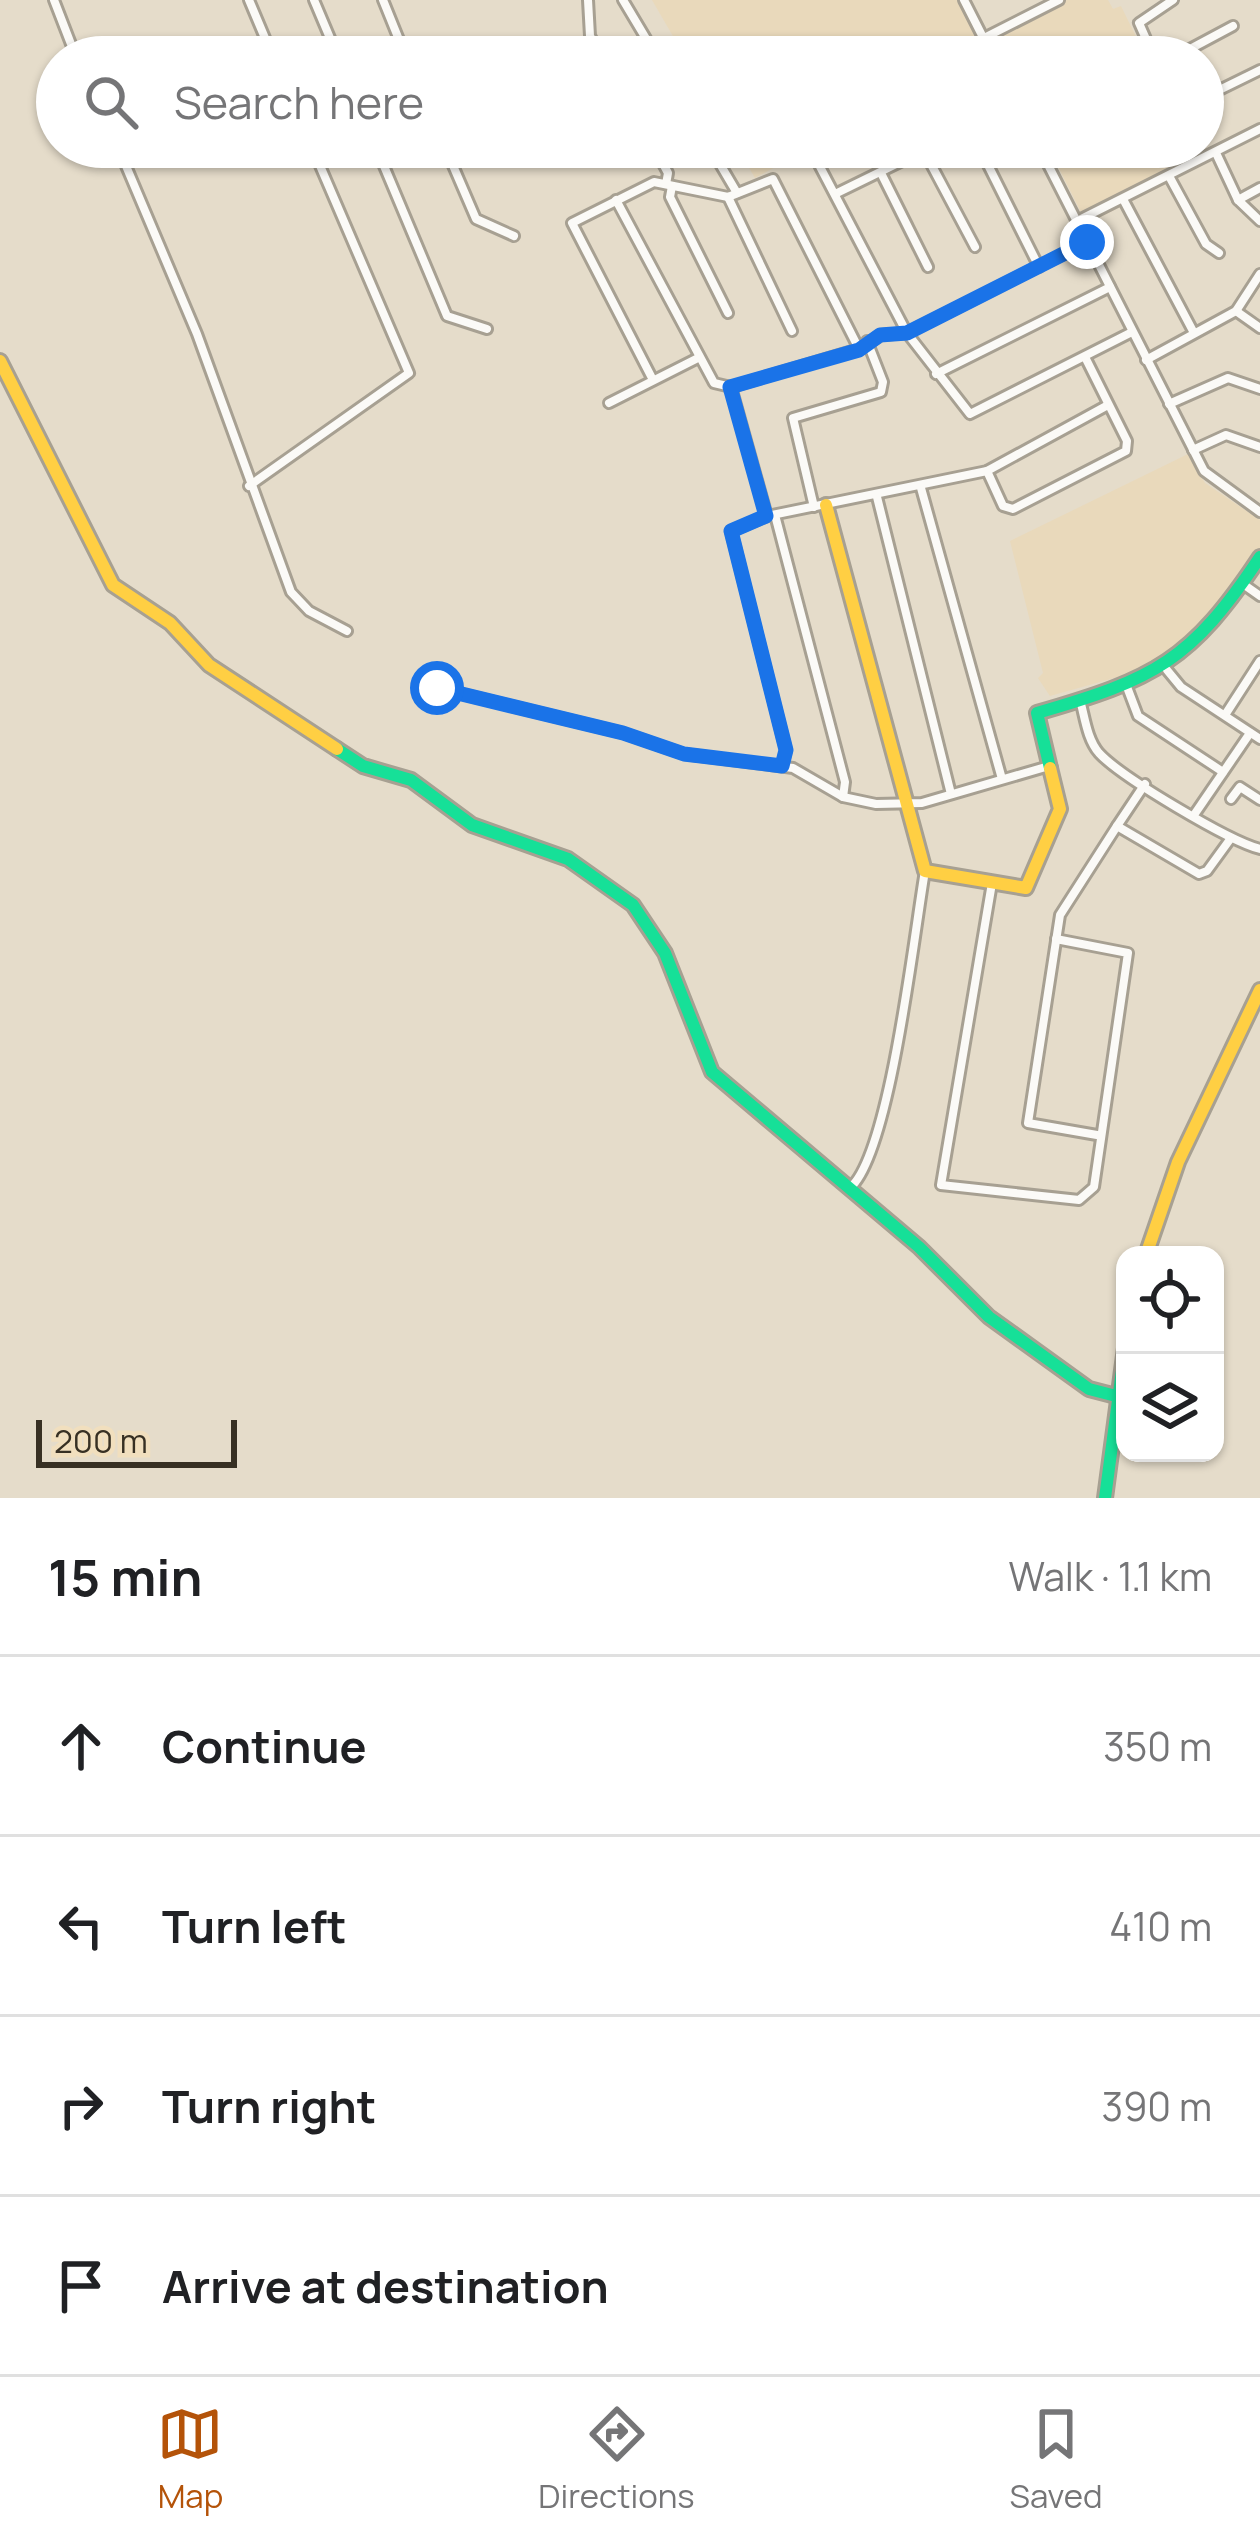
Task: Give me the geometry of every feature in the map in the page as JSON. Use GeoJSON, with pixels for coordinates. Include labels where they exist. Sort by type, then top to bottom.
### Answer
{"type":"FeatureCollection","features":[{"type":"Feature","properties":{"kind":"street"},"geometry":{"type":"LineString","coordinates":[[54,0],[68,36]]}},
{"type":"Feature","properties":{"kind":"street"},"geometry":{"type":"LineString","coordinates":[[249,0],[264,36]]}},
{"type":"Feature","properties":{"kind":"street"},"geometry":{"type":"LineString","coordinates":[[314,0],[329,36]]}},
{"type":"Feature","properties":{"kind":"street"},"geometry":{"type":"LineString","coordinates":[[382,0],[397,36]]}},
{"type":"Feature","properties":{"kind":"street"},"geometry":{"type":"LineString","coordinates":[[588,0],[590,36]]}},
{"type":"Feature","properties":{"kind":"street"},"geometry":{"type":"LineString","coordinates":[[623,0],[644,36]]}},
{"type":"Feature","properties":{"kind":"street"},"geometry":{"type":"LineString","coordinates":[[964,0],[983,36]]}},
{"type":"Feature","properties":{"kind":"street"},"geometry":{"type":"LineString","coordinates":[[988,36],[1060,0]]}},
{"type":"Feature","properties":{"kind":"street"},"geometry":{"type":"LineString","coordinates":[[1144,36],[1138,23],[1173,0]]}},
{"type":"Feature","properties":{"kind":"street"},"geometry":{"type":"LineString","coordinates":[[1214,36],[1233,26]]}},
{"type":"Feature","properties":{"kind":"street"},"geometry":{"type":"LineString","coordinates":[[1224,88],[1260,70]]}},
{"type":"Feature","properties":{"kind":"street"},"geometry":{"type":"LineString","coordinates":[[1224,149],[1260,129]]}},
{"type":"Feature","properties":{"kind":"street"},"geometry":{"type":"LineString","coordinates":[[127,168],[196,334],[292,592],[309,611],[347,631]]}},
{"type":"Feature","properties":{"kind":"street"},"geometry":{"type":"LineString","coordinates":[[249,486],[405,381],[410,373],[321,168]]}},
{"type":"Feature","properties":{"kind":"street"},"geometry":{"type":"LineString","coordinates":[[385,168],[447,316],[488,329]]}},
{"type":"Feature","properties":{"kind":"street"},"geometry":{"type":"LineString","coordinates":[[454,168],[476,219],[514,236]]}},
{"type":"Feature","properties":{"kind":"street"},"geometry":{"type":"LineString","coordinates":[[665,168],[670,197],[728,313]]}},
{"type":"Feature","properties":{"kind":"street"},"geometry":{"type":"LineString","coordinates":[[720,168],[792,331]]}},
{"type":"Feature","properties":{"kind":"street"},"geometry":{"type":"LineString","coordinates":[[821,168],[907,333],[963,410],[974,414],[1132,332]]}},
{"type":"Feature","properties":{"kind":"street"},"geometry":{"type":"LineString","coordinates":[[835,194],[890,168]]}},
{"type":"Feature","properties":{"kind":"street"},"geometry":{"type":"LineString","coordinates":[[936,168],[975,247]]}},
{"type":"Feature","properties":{"kind":"street"},"geometry":{"type":"LineString","coordinates":[[990,168],[1039,267]]}},
{"type":"Feature","properties":{"kind":"street"},"geometry":{"type":"LineString","coordinates":[[1050,168],[1210,478],[1260,512]]}},
{"type":"Feature","properties":{"kind":"street"},"geometry":{"type":"LineString","coordinates":[[1077,221],[1185,168]]}},
{"type":"Feature","properties":{"kind":"street"},"geometry":{"type":"LineString","coordinates":[[1223,168],[1238,200],[1260,221]]}},
{"type":"Feature","properties":{"kind":"street"},"geometry":{"type":"LineString","coordinates":[[880,173],[928,268]]}},
{"type":"Feature","properties":{"kind":"street"},"geometry":{"type":"LineString","coordinates":[[1169,176],[1206,244],[1220,253]]}},
{"type":"Feature","properties":{"kind":"street"},"geometry":{"type":"LineString","coordinates":[[653,380],[572,223],[654,182],[732,195],[766,179],[778,184],[859,350]]}},
{"type":"Feature","properties":{"kind":"street"},"geometry":{"type":"LineString","coordinates":[[1238,200],[1260,188]]}},
{"type":"Feature","properties":{"kind":"street"},"geometry":{"type":"LineString","coordinates":[[1123,199],[1194,333]]}},
{"type":"Feature","properties":{"kind":"street"},"geometry":{"type":"LineString","coordinates":[[616,200],[698,358],[707,362],[707,378],[730,387],[859,350],[867,341],[907,333],[1087,242]]}},
{"type":"Feature","properties":{"kind":"street"},"geometry":{"type":"LineString","coordinates":[[1146,359],[1236,311],[1260,274]]}},
{"type":"Feature","properties":{"kind":"street"},"geometry":{"type":"LineString","coordinates":[[937,374],[1110,287]]}},
{"type":"Feature","properties":{"kind":"street"},"geometry":{"type":"LineString","coordinates":[[1236,311],[1260,328]]}},
{"type":"Feature","properties":{"kind":"street"},"geometry":{"type":"LineString","coordinates":[[850,1188],[863,1177],[879,1130],[925,872],[793,421],[881,392],[883,382],[867,341]]}},
{"type":"Feature","properties":{"kind":"street"},"geometry":{"type":"LineString","coordinates":[[987,471],[1004,506],[1013,509],[1123,454],[1127,441],[1084,356]]}},
{"type":"Feature","properties":{"kind":"street"},"geometry":{"type":"LineString","coordinates":[[609,403],[698,358]]}},
{"type":"Feature","properties":{"kind":"street"},"geometry":{"type":"LineString","coordinates":[[0,362],[68,487],[113,586],[170,622],[209,665],[363,766],[411,780],[472,825],[568,859],[633,905],[665,953],[712,1072],[763,1121],[850,1188],[989,1317],[1088,1389],[1116,1396],[1106,1498]]}},
{"type":"Feature","properties":{"kind":"street"},"geometry":{"type":"LineString","coordinates":[[1169,404],[1228,378],[1260,389]]}},
{"type":"Feature","properties":{"kind":"street"},"geometry":{"type":"LineString","coordinates":[[730,387],[845,782],[843,797]]}},
{"type":"Feature","properties":{"kind":"street"},"geometry":{"type":"LineString","coordinates":[[782,766],[786,750],[731,531],[771,516],[987,471],[1108,405]]}},
{"type":"Feature","properties":{"kind":"street"},"geometry":{"type":"LineString","coordinates":[[1193,450],[1226,435],[1260,447]]}},
{"type":"Feature","properties":{"kind":"street"},"geometry":{"type":"LineString","coordinates":[[921,488],[1002,779]]}},
{"type":"Feature","properties":{"kind":"street"},"geometry":{"type":"LineString","coordinates":[[877,497],[952,794]]}},
{"type":"Feature","properties":{"kind":"street"},"geometry":{"type":"LineString","coordinates":[[925,872],[1027,889],[1060,809],[1037,712],[1127,687],[1167,670],[1210,630],[1260,557]]}},
{"type":"Feature","properties":{"kind":"street"},"geometry":{"type":"LineString","coordinates":[[1243,584],[1260,596]]}},
{"type":"Feature","properties":{"kind":"street"},"geometry":{"type":"LineString","coordinates":[[1225,716],[1260,661]]}},
{"type":"Feature","properties":{"kind":"street"},"geometry":{"type":"LineString","coordinates":[[1167,670],[1181,687],[1260,739]]}},
{"type":"Feature","properties":{"kind":"street"},"geometry":{"type":"LineString","coordinates":[[1127,687],[1138,716],[1222,772]]}},
{"type":"Feature","properties":{"kind":"street"},"geometry":{"type":"LineString","coordinates":[[437,688],[623,733],[684,754],[782,766],[815,777],[843,797],[908,806],[1049,766]]}},
{"type":"Feature","properties":{"kind":"street"},"geometry":{"type":"LineString","coordinates":[[1080,700],[1097,751],[1232,838],[1260,849]]}},
{"type":"Feature","properties":{"kind":"street"},"geometry":{"type":"LineString","coordinates":[[1194,815],[1250,733]]}},
{"type":"Feature","properties":{"kind":"street"},"geometry":{"type":"LineString","coordinates":[[1097,1135],[1028,1123],[1064,902],[1145,784]]}},
{"type":"Feature","properties":{"kind":"street"},"geometry":{"type":"LineString","coordinates":[[1231,800],[1240,787],[1260,800]]}},
{"type":"Feature","properties":{"kind":"street"},"geometry":{"type":"LineString","coordinates":[[1117,826],[1199,874],[1232,838]]}},
{"type":"Feature","properties":{"kind":"street"},"geometry":{"type":"LineString","coordinates":[[992,883],[941,1185],[1079,1200],[1094,1187],[1097,1135],[1128,953],[1056,939]]}},
{"type":"Feature","properties":{"kind":"street"},"geometry":{"type":"LineString","coordinates":[[1149,1246],[1178,1162],[1260,990]]}},
{"type":"Feature","properties":{"kind":"shaded area"},"geometry":{"type":"Polygon","coordinates":[[[652,0],[966,0],[985,36],[673,36],[652,0]]]}},
{"type":"Feature","properties":{"kind":"shaded area"},"geometry":{"type":"Polygon","coordinates":[[[1067,0],[1108,0],[1113,9],[1121,6],[1136,36],[997,36],[1067,0]]]}},
{"type":"Feature","properties":{"kind":"shaded area"},"geometry":{"type":"Polygon","coordinates":[[[749,168],[773,168],[755,178],[749,168]]]}},
{"type":"Feature","properties":{"kind":"shaded area"},"geometry":{"type":"Polygon","coordinates":[[[1059,168],[1197,168],[1087,224],[1059,168]]]}},
{"type":"Feature","properties":{"kind":"shaded area"},"geometry":{"type":"Polygon","coordinates":[[[1188,454],[1205,483],[1260,520],[1260,548],[1204,629],[1150,668],[1050,696],[1038,678],[1043,673],[1010,541],[1188,454]]]}},
{"type":"Feature","properties":{"kind":"traffic: fast"},"geometry":{"type":"LineString","coordinates":[[1050,768],[1037,713],[1112,689],[1167,661],[1213,620],[1260,557]]}},
{"type":"Feature","properties":{"kind":"traffic: fast"},"geometry":{"type":"LineString","coordinates":[[337,749],[363,766],[411,780],[472,825],[568,859],[633,905],[665,953],[712,1072],[919,1247],[989,1317],[1089,1389],[1116,1396]]}},
{"type":"Feature","properties":{"kind":"traffic: fast"},"geometry":{"type":"LineString","coordinates":[[1105,1498],[1124,1354]]}},
{"type":"Feature","properties":{"kind":"traffic: slow"},"geometry":{"type":"LineString","coordinates":[[0,361],[113,585],[170,623],[209,665],[337,749]]}},
{"type":"Feature","properties":{"kind":"traffic: slow"},"geometry":{"type":"LineString","coordinates":[[826,505],[925,871],[1026,888],[1060,809],[1050,768]]}},
{"type":"Feature","properties":{"kind":"traffic: slow"},"geometry":{"type":"LineString","coordinates":[[1149,1246],[1178,1162],[1260,990]]}},
{"type":"Feature","properties":{"kind":"route"},"geometry":{"type":"LineString","coordinates":[[437,688],[623,733],[684,754],[782,766],[786,750],[731,531],[766,516],[730,387],[859,350],[880,335],[907,333],[1087,242]]}}]}
